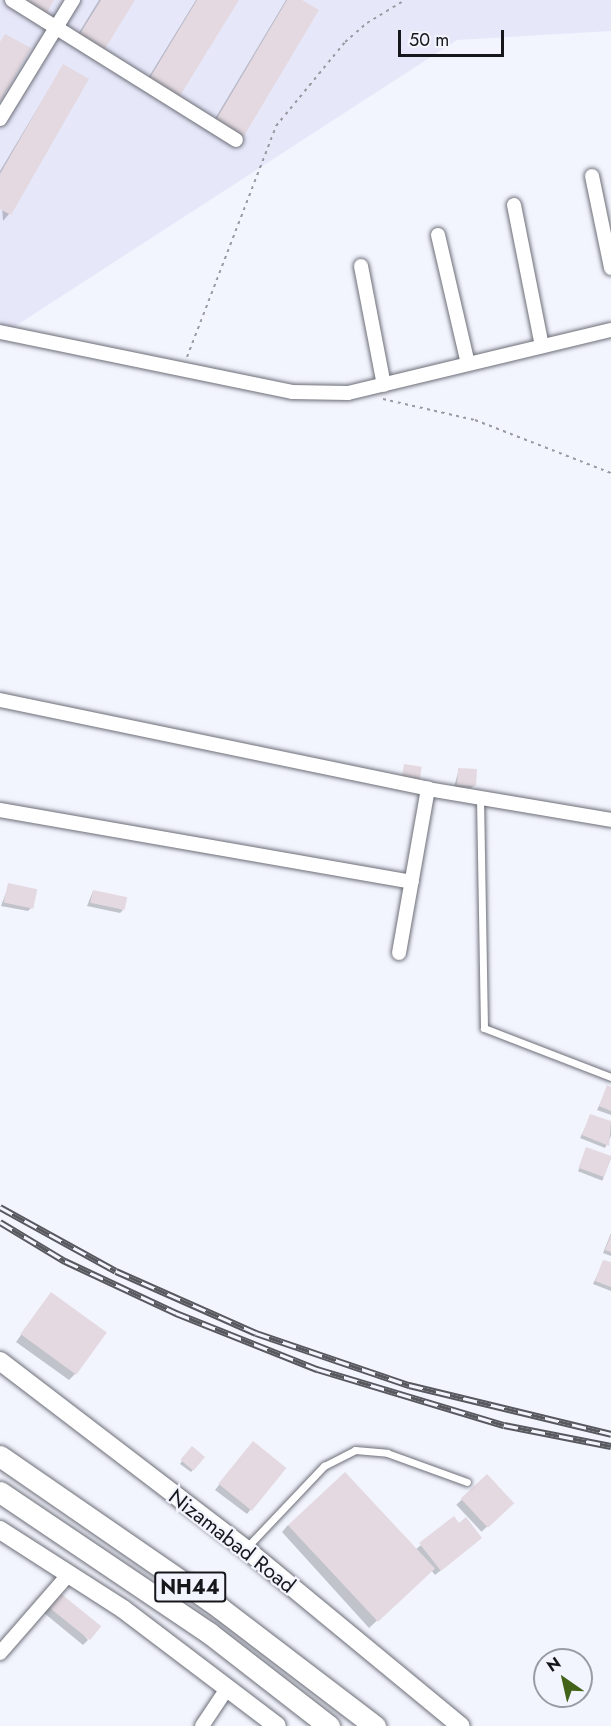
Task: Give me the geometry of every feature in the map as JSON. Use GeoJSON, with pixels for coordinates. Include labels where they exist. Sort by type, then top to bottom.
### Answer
{"type":"FeatureCollection","features":[{"type":"Feature","properties":{"kind":"highway","name":"NH44"},"geometry":{"type":"LineString","coordinates":[[0,1456],[220,1608],[375,1726]]}},
{"type":"Feature","properties":{"kind":"highway","name":"NH44"},"geometry":{"type":"LineString","coordinates":[[0,1492],[209,1633],[329,1726]]}},
{"type":"Feature","properties":{"kind":"main road","name":"Nizamabad Road"},"geometry":{"type":"LineString","coordinates":[[0,1361],[246,1549],[461,1726]]}},
{"type":"Feature","properties":{"kind":"main road"},"geometry":{"type":"LineString","coordinates":[[0,1530],[123,1610],[228,1687],[272,1724]]}},
{"type":"Feature","properties":{"kind":"street"},"geometry":{"type":"LineString","coordinates":[[12,0],[236,140]]}},
{"type":"Feature","properties":{"kind":"street"},"geometry":{"type":"LineString","coordinates":[[0,119],[73,0]]}},
{"type":"Feature","properties":{"kind":"street"},"geometry":{"type":"LineString","coordinates":[[592,176],[611,268]]}},
{"type":"Feature","properties":{"kind":"street"},"geometry":{"type":"LineString","coordinates":[[513,205],[542,346]]}},
{"type":"Feature","properties":{"kind":"street"},"geometry":{"type":"LineString","coordinates":[[438,235],[468,364]]}},
{"type":"Feature","properties":{"kind":"street"},"geometry":{"type":"LineString","coordinates":[[361,266],[384,385]]}},
{"type":"Feature","properties":{"kind":"street"},"geometry":{"type":"LineString","coordinates":[[0,332],[292,392],[348,393],[611,330]]}},
{"type":"Feature","properties":{"kind":"street"},"geometry":{"type":"LineString","coordinates":[[0,700],[428,789],[611,820]]}},
{"type":"Feature","properties":{"kind":"street"},"geometry":{"type":"LineString","coordinates":[[399,953],[428,789]]}},
{"type":"Feature","properties":{"kind":"street"},"geometry":{"type":"LineString","coordinates":[[0,810],[412,882]]}},
{"type":"Feature","properties":{"kind":"street"},"geometry":{"type":"LineString","coordinates":[[0,1653],[68,1575]]}},
{"type":"Feature","properties":{"kind":"street"},"geometry":{"type":"LineString","coordinates":[[202,1726],[228,1687]]}},
{"type":"Feature","properties":{"kind":"lane"},"geometry":{"type":"LineString","coordinates":[[480,798],[484,1028],[611,1077]]}},
{"type":"Feature","properties":{"kind":"lane"},"geometry":{"type":"LineString","coordinates":[[246,1549],[324,1466],[355,1450],[387,1453],[467,1482]]}},
{"type":"Feature","properties":{"kind":"path"},"geometry":{"type":"LineString","coordinates":[[182,371],[276,126],[345,42],[367,23],[405,0]]}},
{"type":"Feature","properties":{"kind":"path"},"geometry":{"type":"LineString","coordinates":[[381,399],[475,420],[611,473]]}},
{"type":"Feature","properties":{"kind":"shaded area"},"geometry":{"type":"Polygon","coordinates":[[[0,0],[611,0],[611,31],[457,40],[0,336],[0,0]]]}},
{"type":"Feature","properties":{"kind":"building"},"geometry":{"type":"Polygon","coordinates":[[[18,0],[54,0],[45,16],[18,0]]]}},
{"type":"Feature","properties":{"kind":"building"},"geometry":{"type":"Polygon","coordinates":[[[101,0],[135,0],[103,52],[78,37],[101,0]]]}},
{"type":"Feature","properties":{"kind":"building"},"geometry":{"type":"Polygon","coordinates":[[[197,0],[239,0],[178,99],[148,81],[197,0]]]}},
{"type":"Feature","properties":{"kind":"building"},"geometry":{"type":"Polygon","coordinates":[[[287,0],[302,0],[319,10],[244,136],[216,120],[287,0]]]}},
{"type":"Feature","properties":{"kind":"building"},"geometry":{"type":"Polygon","coordinates":[[[5,34],[31,48],[0,102],[0,42],[5,34]]]}},
{"type":"Feature","properties":{"kind":"building"},"geometry":{"type":"Polygon","coordinates":[[[63,64],[89,79],[11,215],[0,209],[0,174],[63,64]]]}},
{"type":"Feature","properties":{"kind":"building"},"geometry":{"type":"Polygon","coordinates":[[[404,764],[422,767],[419,784],[401,781],[404,764]]]}},
{"type":"Feature","properties":{"kind":"building"},"geometry":{"type":"Polygon","coordinates":[[[458,768],[477,769],[476,786],[457,785],[458,768]]]}},
{"type":"Feature","properties":{"kind":"building"},"geometry":{"type":"Polygon","coordinates":[[[8,883],[37,889],[33,909],[4,903],[8,883]]]}},
{"type":"Feature","properties":{"kind":"building"},"geometry":{"type":"Polygon","coordinates":[[[93,890],[127,897],[125,910],[90,903],[93,890]]]}},
{"type":"Feature","properties":{"kind":"building"},"geometry":{"type":"Polygon","coordinates":[[[607,1085],[611,1087],[611,1111],[599,1106],[607,1085]]]}},
{"type":"Feature","properties":{"kind":"building"},"geometry":{"type":"Polygon","coordinates":[[[590,1114],[611,1121],[609,1146],[582,1135],[590,1114]]]}},
{"type":"Feature","properties":{"kind":"building"},"geometry":{"type":"Polygon","coordinates":[[[586,1147],[611,1156],[604,1177],[578,1168],[586,1147]]]}},
{"type":"Feature","properties":{"kind":"building"},"geometry":{"type":"Polygon","coordinates":[[[611,1235],[611,1252],[605,1250],[611,1235]]]}},
{"type":"Feature","properties":{"kind":"building"},"geometry":{"type":"Polygon","coordinates":[[[603,1260],[611,1262],[611,1287],[595,1281],[603,1260]]]}},
{"type":"Feature","properties":{"kind":"building"},"geometry":{"type":"Polygon","coordinates":[[[51,1292],[107,1333],[76,1375],[20,1334],[51,1292]]]}},
{"type":"Feature","properties":{"kind":"building"},"geometry":{"type":"Polygon","coordinates":[[[253,1441],[286,1468],[252,1511],[218,1484],[253,1441]]]}},
{"type":"Feature","properties":{"kind":"building"},"geometry":{"type":"Polygon","coordinates":[[[192,1446],[205,1457],[193,1471],[180,1460],[192,1446]]]}},
{"type":"Feature","properties":{"kind":"building"},"geometry":{"type":"Polygon","coordinates":[[[345,1472],[435,1569],[378,1622],[288,1525],[345,1472]]]}},
{"type":"Feature","properties":{"kind":"building"},"geometry":{"type":"Polygon","coordinates":[[[487,1474],[514,1503],[488,1528],[461,1499],[487,1474]]]}},
{"type":"Feature","properties":{"kind":"building"},"geometry":{"type":"Polygon","coordinates":[[[454,1516],[459,1523],[466,1517],[482,1538],[441,1571],[419,1543],[454,1516]]]}},
{"type":"Feature","properties":{"kind":"building"},"geometry":{"type":"Polygon","coordinates":[[[60,1593],[101,1626],[90,1640],[49,1607],[60,1593]]]}},
{"type":"Feature","properties":{"kind":"railway"},"geometry":{"type":"LineString","coordinates":[[0,1207],[116,1271],[256,1333],[409,1385],[611,1434]]}},
{"type":"Feature","properties":{"kind":"railway"},"geometry":{"type":"LineString","coordinates":[[0,1222],[65,1261],[176,1313],[317,1369],[504,1425],[611,1446]]}}]}
